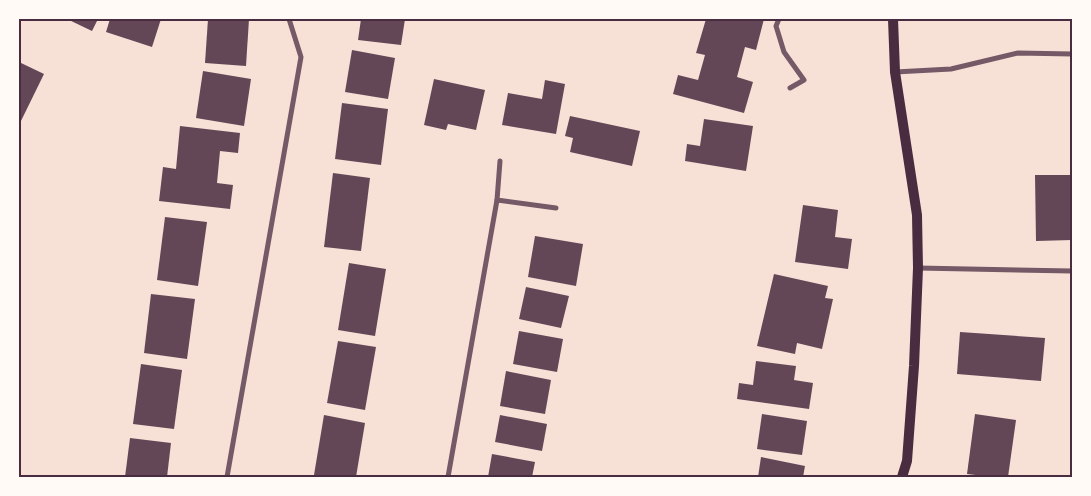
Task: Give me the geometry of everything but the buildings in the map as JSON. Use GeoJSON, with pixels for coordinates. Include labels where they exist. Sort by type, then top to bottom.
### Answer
{"type":"FeatureCollection","features":[{"type":"Feature","properties":{"kind":"main road"},"geometry":{"type":"LineString","coordinates":[[893,19],[895,72],[917,214],[918,268],[914,366],[906,461],[902,477]]}},
{"type":"Feature","properties":{"kind":"street"},"geometry":{"type":"LineString","coordinates":[[227,477],[301,57],[289,19]]}},
{"type":"Feature","properties":{"kind":"street"},"geometry":{"type":"LineString","coordinates":[[779,19],[776,26],[784,52],[804,80],[790,88]]}},
{"type":"Feature","properties":{"kind":"street"},"geometry":{"type":"LineString","coordinates":[[895,72],[951,69],[1018,52],[1072,54]]}},
{"type":"Feature","properties":{"kind":"street"},"geometry":{"type":"LineString","coordinates":[[448,477],[496,200],[500,161]]}},
{"type":"Feature","properties":{"kind":"street"},"geometry":{"type":"LineString","coordinates":[[496,200],[556,208]]}},
{"type":"Feature","properties":{"kind":"street"},"geometry":{"type":"LineString","coordinates":[[918,268],[1072,271]]}}]}
